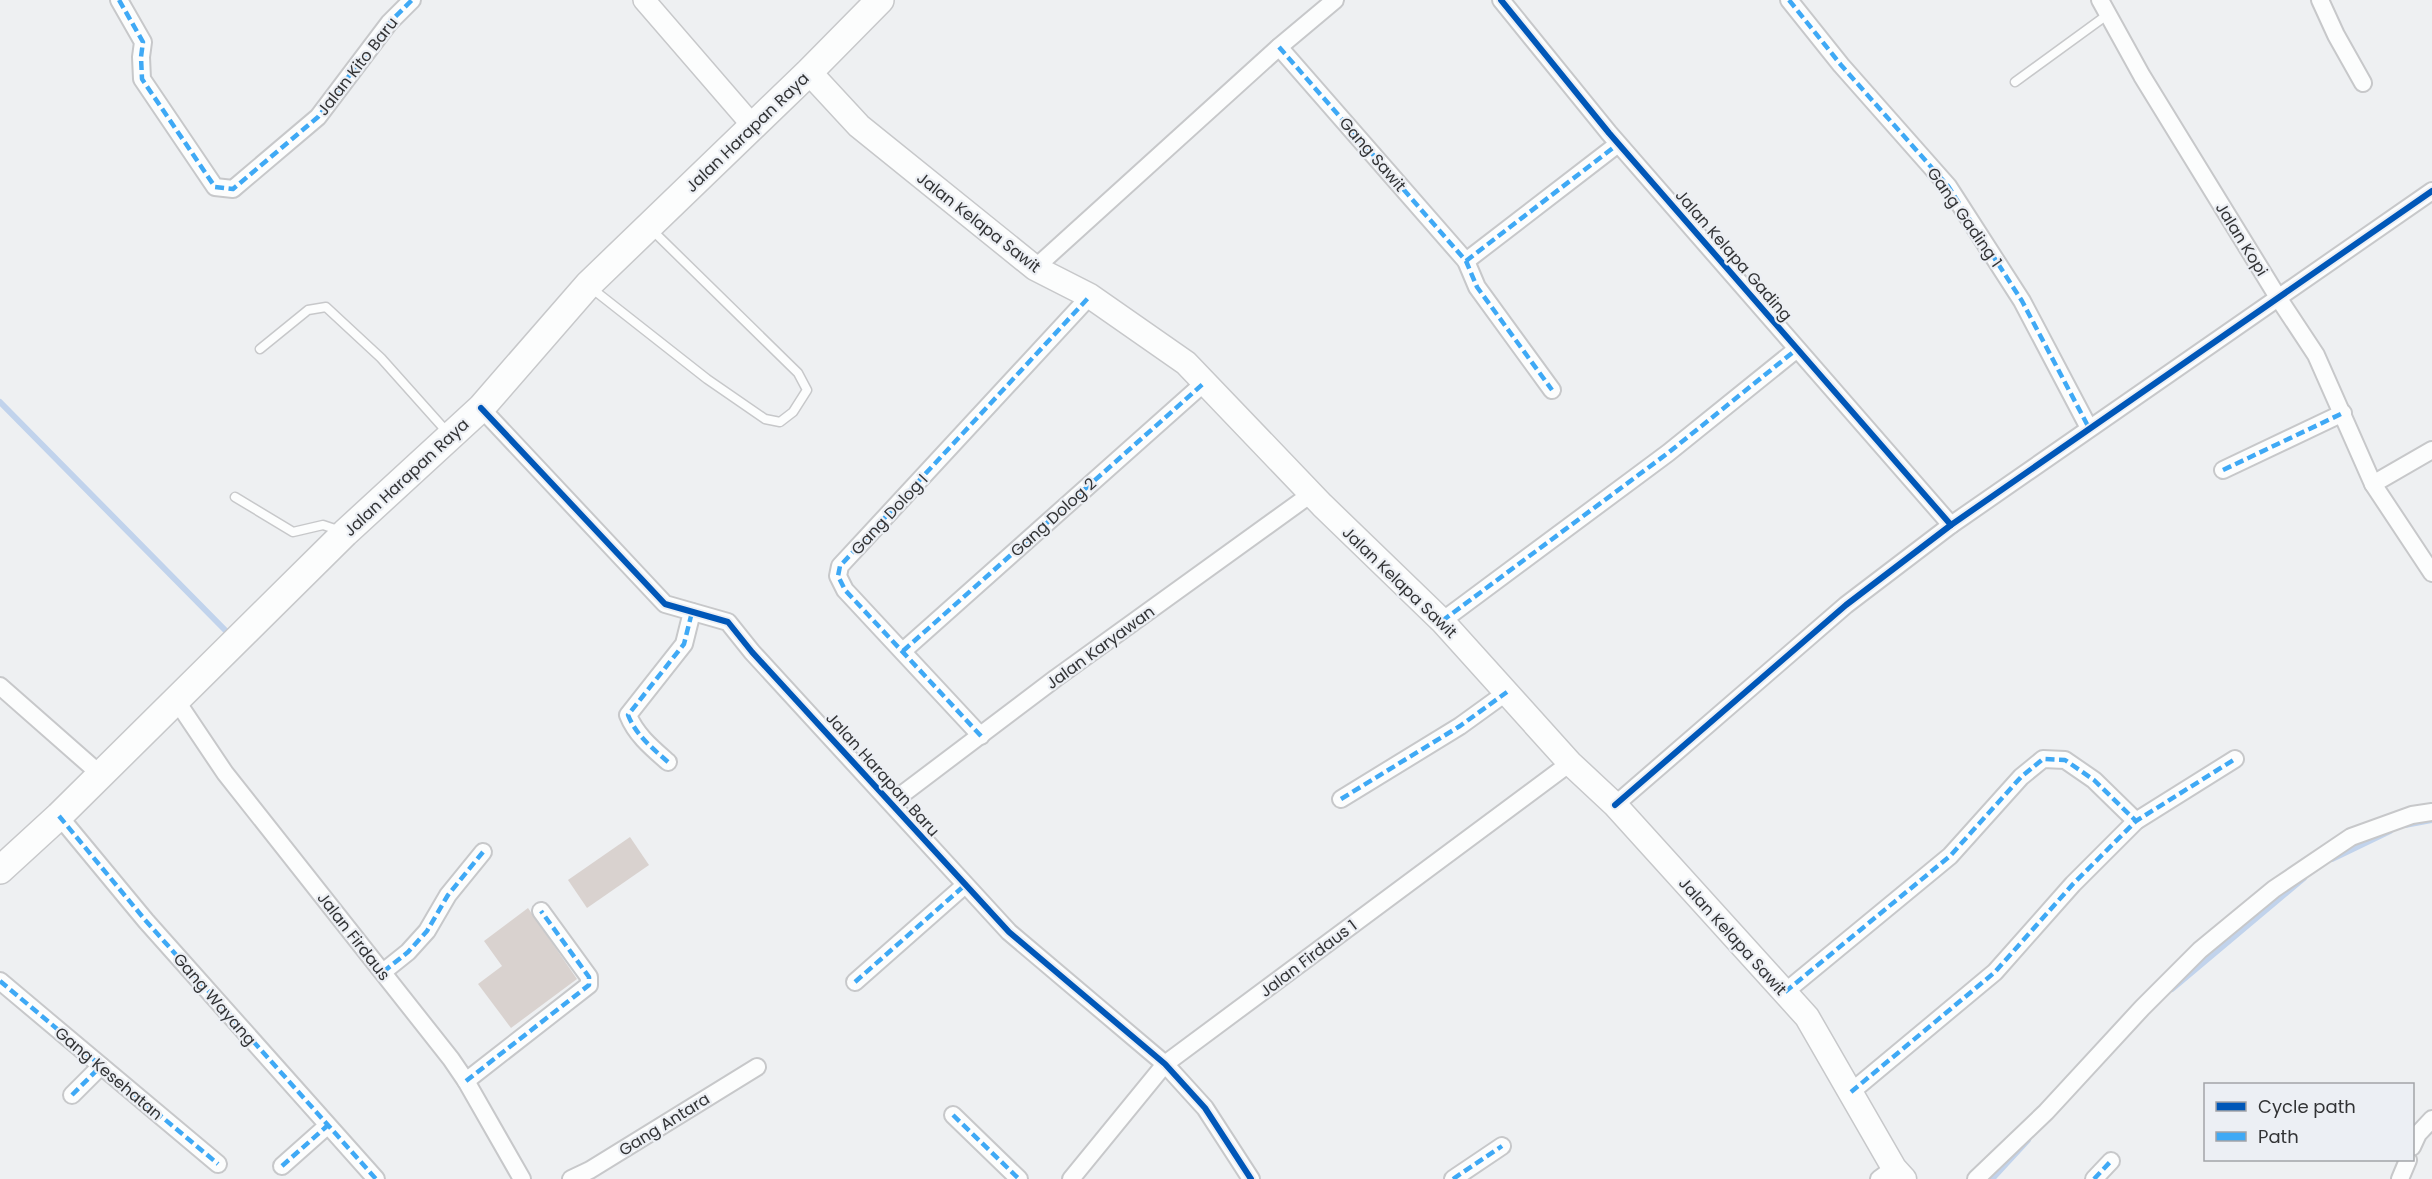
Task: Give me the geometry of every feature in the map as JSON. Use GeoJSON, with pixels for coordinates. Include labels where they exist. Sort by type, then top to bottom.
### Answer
{"type":"FeatureCollection","features":[{"type":"Feature","properties":{"kind":"main road","name":"Jalan Harapan Raya"},"geometry":{"type":"LineString","coordinates":[[0,870],[59,816],[345,532],[481,408],[588,285],[809,72],[880,0]]}},
{"type":"Feature","properties":{"kind":"main road","name":"Jalan Kelapa Sawit"},"geometry":{"type":"LineString","coordinates":[[809,72],[859,126],[1035,268],[1090,296],[1186,363],[1311,494],[1442,621],[1570,763],[1615,805],[1807,1017],[1851,1092],[1892,1175]]}},
{"type":"Feature","properties":{"kind":"street","name":"Jalan Kito Baru"},"geometry":{"type":"LineString","coordinates":[[119,0],[143,42],[142,79],[215,187],[233,189],[318,117],[390,23],[412,0]]}},
{"type":"Feature","properties":{"kind":"street"},"geometry":{"type":"LineString","coordinates":[[644,0],[753,126]]}},
{"type":"Feature","properties":{"kind":"street"},"geometry":{"type":"LineString","coordinates":[[1035,268],[1279,47],[1335,0]]}},
{"type":"Feature","properties":{"kind":"street","name":"Jalan Kelapa Gading"},"geometry":{"type":"LineString","coordinates":[[1501,0],[1618,144],[1951,525]]}},
{"type":"Feature","properties":{"kind":"street","name":"Gang Gading 1"},"geometry":{"type":"LineString","coordinates":[[1789,0],[1841,65],[1948,186],[2022,301],[2089,428]]}},
{"type":"Feature","properties":{"kind":"street","name":"Jalan Kopi"},"geometry":{"type":"LineString","coordinates":[[2100,0],[2279,299],[2316,355],[2373,484],[2432,573]]}},
{"type":"Feature","properties":{"kind":"street"},"geometry":{"type":"LineString","coordinates":[[2320,0],[2336,35],[2363,83]]}},
{"type":"Feature","properties":{"kind":"street","name":"Gang Sawit"},"geometry":{"type":"LineString","coordinates":[[1279,47],[1466,261],[1477,287],[1552,390]]}},
{"type":"Feature","properties":{"kind":"street"},"geometry":{"type":"LineString","coordinates":[[1466,261],[1618,144]]}},
{"type":"Feature","properties":{"kind":"street"},"geometry":{"type":"LineString","coordinates":[[1615,805],[1846,605],[1951,525],[2432,191]]}},
{"type":"Feature","properties":{"kind":"street","name":"Gang Dolog I"},"geometry":{"type":"LineString","coordinates":[[981,736],[845,590],[838,576],[840,566],[1090,296]]}},
{"type":"Feature","properties":{"kind":"street"},"geometry":{"type":"LineString","coordinates":[[1442,621],[1668,453],[1797,349]]}},
{"type":"Feature","properties":{"kind":"street","name":"Gang Dolog 2"},"geometry":{"type":"LineString","coordinates":[[903,651],[1204,382]]}},
{"type":"Feature","properties":{"kind":"street","name":"Jalan Harapan Baru"},"geometry":{"type":"LineString","coordinates":[[481,408],[665,604],[728,622],[752,652],[1009,932],[1165,1064],[1205,1108],[1251,1179]]}},
{"type":"Feature","properties":{"kind":"street"},"geometry":{"type":"LineString","coordinates":[[2223,470],[2343,413]]}},
{"type":"Feature","properties":{"kind":"street"},"geometry":{"type":"LineString","coordinates":[[2373,484],[2432,450]]}},
{"type":"Feature","properties":{"kind":"street","name":"Jalan Karyawan"},"geometry":{"type":"LineString","coordinates":[[892,802],[1056,678],[1311,494]]}},
{"type":"Feature","properties":{"kind":"street"},"geometry":{"type":"LineString","coordinates":[[668,762],[632,727],[628,715],[684,644],[692,612]]}},
{"type":"Feature","properties":{"kind":"street"},"geometry":{"type":"LineString","coordinates":[[0,686],[100,774]]}},
{"type":"Feature","properties":{"kind":"street"},"geometry":{"type":"LineString","coordinates":[[1341,798],[1460,726],[1507,693]]}},
{"type":"Feature","properties":{"kind":"street","name":"Jalan Firdaus"},"geometry":{"type":"LineString","coordinates":[[176,700],[225,772],[466,1081],[522,1179]]}},
{"type":"Feature","properties":{"kind":"street"},"geometry":{"type":"LineString","coordinates":[[1785,992],[1950,856],[2021,777],[2043,759],[2066,760],[2094,780],[2136,821]]}},
{"type":"Feature","properties":{"kind":"street"},"geometry":{"type":"LineString","coordinates":[[1851,1092],[1995,972],[2073,884],[2136,821],[2235,759]]}},
{"type":"Feature","properties":{"kind":"street","name":"Jalan Firdaus 1"},"geometry":{"type":"LineString","coordinates":[[1071,1179],[1165,1064],[1570,763]]}},
{"type":"Feature","properties":{"kind":"street"},"geometry":{"type":"LineString","coordinates":[[1976,1179],[2046,1112],[2142,1008],[2200,950],[2274,889],[2351,837],[2412,815],[2432,812]]}},
{"type":"Feature","properties":{"kind":"street","name":"Gang Wayang"},"geometry":{"type":"LineString","coordinates":[[59,816],[146,921],[376,1179]]}},
{"type":"Feature","properties":{"kind":"street"},"geometry":{"type":"LineString","coordinates":[[382,972],[408,952],[427,931],[448,895],[483,852]]}},
{"type":"Feature","properties":{"kind":"street"},"geometry":{"type":"LineString","coordinates":[[855,982],[965,885]]}},
{"type":"Feature","properties":{"kind":"street"},"geometry":{"type":"LineString","coordinates":[[466,1081],[589,985],[589,977],[542,911]]}},
{"type":"Feature","properties":{"kind":"street","name":"Gang Kesehatan"},"geometry":{"type":"LineString","coordinates":[[0,981],[218,1164]]}},
{"type":"Feature","properties":{"kind":"street"},"geometry":{"type":"LineString","coordinates":[[72,1095],[101,1066]]}},
{"type":"Feature","properties":{"kind":"street","name":"Gang Antara"},"geometry":{"type":"LineString","coordinates":[[571,1179],[590,1170],[757,1067]]}},
{"type":"Feature","properties":{"kind":"street"},"geometry":{"type":"LineString","coordinates":[[953,1115],[1019,1179]]}},
{"type":"Feature","properties":{"kind":"street"},"geometry":{"type":"LineString","coordinates":[[2414,1143],[2418,1134],[2432,1119]]}},
{"type":"Feature","properties":{"kind":"street"},"geometry":{"type":"LineString","coordinates":[[282,1166],[327,1126]]}},
{"type":"Feature","properties":{"kind":"street"},"geometry":{"type":"LineString","coordinates":[[1453,1179],[1502,1146]]}},
{"type":"Feature","properties":{"kind":"street"},"geometry":{"type":"LineString","coordinates":[[2094,1179],[2111,1161]]}},
{"type":"Feature","properties":{"kind":"street"},"geometry":{"type":"LineString","coordinates":[[2400,1179],[2408,1161]]}},
{"type":"Feature","properties":{"kind":"lane"},"geometry":{"type":"LineString","coordinates":[[2014,82],[2107,15]]}},
{"type":"Feature","properties":{"kind":"lane"},"geometry":{"type":"LineString","coordinates":[[588,285],[706,379],[765,419],[780,422],[793,412],[807,390],[798,373],[648,227]]}},
{"type":"Feature","properties":{"kind":"lane"},"geometry":{"type":"LineString","coordinates":[[260,349],[308,310],[326,307],[381,358],[450,436]]}},
{"type":"Feature","properties":{"kind":"lane"},"geometry":{"type":"LineString","coordinates":[[235,497],[293,532],[323,525],[345,532]]}},
{"type":"Feature","properties":{"kind":"building"},"geometry":{"type":"Polygon","coordinates":[[[630,837],[649,865],[587,908],[568,880],[630,837]]]}},
{"type":"Feature","properties":{"kind":"building"},"geometry":{"type":"Polygon","coordinates":[[[528,908],[577,979],[511,1028],[478,984],[502,966],[484,941],[528,908]]]}},
{"type":"Feature","properties":{"kind":"waterway"},"geometry":{"type":"LineString","coordinates":[[0,402],[226,631]]}},
{"type":"Feature","properties":{"kind":"waterway"},"geometry":{"type":"LineString","coordinates":[[2405,825],[2432,820]]}},
{"type":"Feature","properties":{"kind":"waterway"},"geometry":{"type":"LineString","coordinates":[[2332,859],[2390,831]]}},
{"type":"Feature","properties":{"kind":"waterway"},"geometry":{"type":"LineString","coordinates":[[2172,989],[2304,878]]}},
{"type":"Feature","properties":{"kind":"waterway"},"geometry":{"type":"LineString","coordinates":[[1992,1179],[2028,1140]]}},
{"type":"Feature","properties":{"kind":"marked path"},"geometry":{"type":"LineString","coordinates":[[119,0],[143,42],[142,79],[215,187],[233,189],[318,117],[389,23],[412,0]]}},
{"type":"Feature","properties":{"kind":"marked path"},"geometry":{"type":"LineString","coordinates":[[1789,0],[1841,65],[1948,186],[2022,301],[2089,428]]}},
{"type":"Feature","properties":{"kind":"marked path"},"geometry":{"type":"LineString","coordinates":[[1279,47],[1466,261],[1477,287],[1552,390]]}},
{"type":"Feature","properties":{"kind":"marked path"},"geometry":{"type":"LineString","coordinates":[[1466,261],[1618,144]]}},
{"type":"Feature","properties":{"kind":"marked path"},"geometry":{"type":"LineString","coordinates":[[981,736],[845,590],[838,576],[840,566],[1090,296]]}},
{"type":"Feature","properties":{"kind":"marked path"},"geometry":{"type":"LineString","coordinates":[[1442,621],[1668,453],[1797,349]]}},
{"type":"Feature","properties":{"kind":"marked path"},"geometry":{"type":"LineString","coordinates":[[903,651],[1204,383]]}},
{"type":"Feature","properties":{"kind":"marked path"},"geometry":{"type":"LineString","coordinates":[[2223,470],[2343,413]]}},
{"type":"Feature","properties":{"kind":"marked path"},"geometry":{"type":"LineString","coordinates":[[668,762],[640,735],[628,715],[684,644],[692,612]]}},
{"type":"Feature","properties":{"kind":"marked path"},"geometry":{"type":"LineString","coordinates":[[1341,799],[1460,726],[1507,692]]}},
{"type":"Feature","properties":{"kind":"marked path"},"geometry":{"type":"LineString","coordinates":[[1785,992],[1950,856],[2021,777],[2043,759],[2065,760],[2094,780],[2136,821]]}},
{"type":"Feature","properties":{"kind":"marked path"},"geometry":{"type":"LineString","coordinates":[[1851,1092],[1995,972],[2073,884],[2136,821],[2235,759]]}},
{"type":"Feature","properties":{"kind":"marked path"},"geometry":{"type":"LineString","coordinates":[[59,816],[146,921],[376,1179]]}},
{"type":"Feature","properties":{"kind":"marked path"},"geometry":{"type":"LineString","coordinates":[[383,972],[408,952],[427,931],[448,895],[483,852]]}},
{"type":"Feature","properties":{"kind":"marked path"},"geometry":{"type":"LineString","coordinates":[[855,982],[965,885]]}},
{"type":"Feature","properties":{"kind":"marked path"},"geometry":{"type":"LineString","coordinates":[[466,1081],[589,985],[589,977],[541,911]]}},
{"type":"Feature","properties":{"kind":"marked path"},"geometry":{"type":"LineString","coordinates":[[0,981],[218,1164]]}},
{"type":"Feature","properties":{"kind":"marked path"},"geometry":{"type":"LineString","coordinates":[[72,1095],[101,1066]]}},
{"type":"Feature","properties":{"kind":"marked path"},"geometry":{"type":"LineString","coordinates":[[953,1115],[1019,1179]]}},
{"type":"Feature","properties":{"kind":"marked path"},"geometry":{"type":"LineString","coordinates":[[282,1166],[327,1126]]}},
{"type":"Feature","properties":{"kind":"marked path"},"geometry":{"type":"LineString","coordinates":[[1453,1179],[1502,1146]]}},
{"type":"Feature","properties":{"kind":"marked path"},"geometry":{"type":"LineString","coordinates":[[2094,1179],[2111,1161]]}},
{"type":"Feature","properties":{"kind":"cycle path"},"geometry":{"type":"LineString","coordinates":[[1501,0],[1609,133],[1951,525]]}},
{"type":"Feature","properties":{"kind":"cycle path"},"geometry":{"type":"LineString","coordinates":[[1615,805],[1846,605],[1951,525],[2432,191]]}},
{"type":"Feature","properties":{"kind":"cycle path"},"geometry":{"type":"LineString","coordinates":[[481,408],[665,604],[728,622],[752,652],[1009,932],[1165,1064],[1205,1108],[1251,1179]]}}]}
